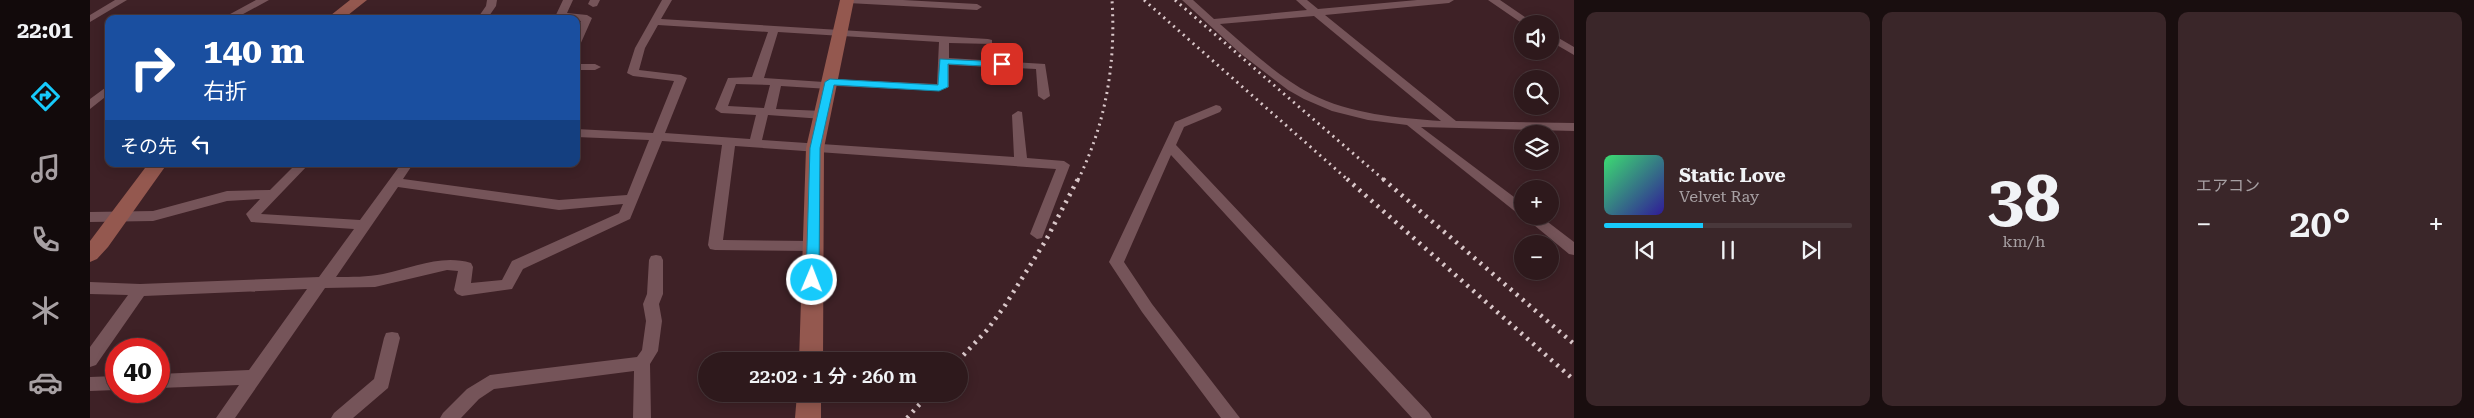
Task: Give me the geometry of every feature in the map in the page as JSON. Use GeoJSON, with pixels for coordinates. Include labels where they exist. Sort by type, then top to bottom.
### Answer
{"type":"FeatureCollection","features":[{"type":"Feature","properties":{"kind":"street"},"geometry":{"type":"LineString","coordinates":[[90,20],[122,0]]}},
{"type":"Feature","properties":{"kind":"street"},"geometry":{"type":"LineString","coordinates":[[234,15],[264,0]]}},
{"type":"Feature","properties":{"kind":"street"},"geometry":{"type":"LineString","coordinates":[[339,15],[360,0]]}},
{"type":"Feature","properties":{"kind":"street"},"geometry":{"type":"LineString","coordinates":[[484,15],[492,0]]}},
{"type":"Feature","properties":{"kind":"street"},"geometry":{"type":"LineString","coordinates":[[560,15],[568,0]]}},
{"type":"Feature","properties":{"kind":"street"},"geometry":{"type":"LineString","coordinates":[[90,288],[140,290],[381,281],[428,268],[458,264],[466,268],[462,290],[506,285],[517,265],[625,216],[630,199],[681,78],[633,73],[640,48],[666,0]]}},
{"type":"Feature","properties":{"kind":"street"},"geometry":{"type":"LineString","coordinates":[[811,352],[816,147],[848,0],[977,7]]}},
{"type":"Feature","properties":{"kind":"street"},"geometry":{"type":"LineString","coordinates":[[1187,0],[1280,79],[1309,97],[1370,116],[1411,122],[1574,127]]}},
{"type":"Feature","properties":{"kind":"street"},"geometry":{"type":"LineString","coordinates":[[1301,0],[1452,124]]}},
{"type":"Feature","properties":{"kind":"street"},"geometry":{"type":"LineString","coordinates":[[1213,22],[1449,0]]}},
{"type":"Feature","properties":{"kind":"street"},"geometry":{"type":"LineString","coordinates":[[1493,0],[1516,15]]}},
{"type":"Feature","properties":{"kind":"street"},"geometry":{"type":"LineString","coordinates":[[580,18],[587,18],[580,34]]}},
{"type":"Feature","properties":{"kind":"street"},"geometry":{"type":"LineString","coordinates":[[654,22],[988,42]]}},
{"type":"Feature","properties":{"kind":"street"},"geometry":{"type":"LineString","coordinates":[[757,82],[774,29]]}},
{"type":"Feature","properties":{"kind":"street"},"geometry":{"type":"LineString","coordinates":[[823,115],[722,109],[732,80],[776,83],[943,87],[944,40]]}},
{"type":"Feature","properties":{"kind":"street"},"geometry":{"type":"LineString","coordinates":[[1559,42],[1574,52]]}},
{"type":"Feature","properties":{"kind":"street"},"geometry":{"type":"LineString","coordinates":[[944,61],[1041,66],[1044,96]]}},
{"type":"Feature","properties":{"kind":"street"},"geometry":{"type":"LineString","coordinates":[[580,67],[595,67]]}},
{"type":"Feature","properties":{"kind":"street"},"geometry":{"type":"LineString","coordinates":[[755,144],[776,83]]}},
{"type":"Feature","properties":{"kind":"street"},"geometry":{"type":"LineString","coordinates":[[91,103],[105,91]]}},
{"type":"Feature","properties":{"kind":"street"},"geometry":{"type":"LineString","coordinates":[[1216,109],[1179,125],[1116,262],[1147,308],[1230,418]]}},
{"type":"Feature","properties":{"kind":"street"},"geometry":{"type":"LineString","coordinates":[[1018,115],[1022,162]]}},
{"type":"Feature","properties":{"kind":"street"},"geometry":{"type":"LineString","coordinates":[[1411,122],[1414,127],[1514,204]]}},
{"type":"Feature","properties":{"kind":"street"},"geometry":{"type":"LineString","coordinates":[[580,133],[816,147],[1064,165],[1037,234]]}},
{"type":"Feature","properties":{"kind":"street"},"geometry":{"type":"LineString","coordinates":[[729,142],[715,245],[813,246]]}},
{"type":"Feature","properties":{"kind":"street"},"geometry":{"type":"LineString","coordinates":[[1169,146],[1424,418]]}},
{"type":"Feature","properties":{"kind":"street"},"geometry":{"type":"LineString","coordinates":[[90,254],[101,242],[156,167]]}},
{"type":"Feature","properties":{"kind":"street"},"geometry":{"type":"LineString","coordinates":[[300,167],[253,214],[256,219],[364,225]]}},
{"type":"Feature","properties":{"kind":"street"},"geometry":{"type":"LineString","coordinates":[[225,418],[252,377],[405,167]]}},
{"type":"Feature","properties":{"kind":"street"},"geometry":{"type":"LineString","coordinates":[[394,182],[559,205],[630,199]]}},
{"type":"Feature","properties":{"kind":"street"},"geometry":{"type":"LineString","coordinates":[[90,217],[153,216],[227,196],[271,194]]}},
{"type":"Feature","properties":{"kind":"street"},"geometry":{"type":"LineString","coordinates":[[1542,225],[1574,250]]}},
{"type":"Feature","properties":{"kind":"street"},"geometry":{"type":"LineString","coordinates":[[642,418],[642,364],[650,351],[654,321],[650,304],[655,294],[656,260]]}},
{"type":"Feature","properties":{"kind":"street"},"geometry":{"type":"LineString","coordinates":[[90,360],[140,290]]}},
{"type":"Feature","properties":{"kind":"street"},"geometry":{"type":"LineString","coordinates":[[340,418],[382,383],[392,338]]}},
{"type":"Feature","properties":{"kind":"street"},"geometry":{"type":"LineString","coordinates":[[449,418],[473,394],[490,382],[642,364]]}},
{"type":"Feature","properties":{"kind":"street"},"geometry":{"type":"LineString","coordinates":[[170,381],[252,377]]}},
{"type":"Feature","properties":{"kind":"street"},"geometry":{"type":"LineString","coordinates":[[90,384],[105,383]]}},
{"type":"Feature","properties":{"kind":"street"},"geometry":{"type":"LineString","coordinates":[[808,418],[809,402]]}},
{"type":"Feature","properties":{"kind":"railway"},"geometry":{"type":"LineString","coordinates":[[1078,180],[1096,137],[1107,92],[1112,47],[1112,0]]}},
{"type":"Feature","properties":{"kind":"railway"},"geometry":{"type":"LineString","coordinates":[[1144,0],[1348,180]]}},
{"type":"Feature","properties":{"kind":"railway"},"geometry":{"type":"LineString","coordinates":[[1175,0],[1384,180]]}},
{"type":"Feature","properties":{"kind":"railway"},"geometry":{"type":"LineString","coordinates":[[966,352],[987,330],[1004,307],[1046,240],[1078,179]]}},
{"type":"Feature","properties":{"kind":"railway"},"geometry":{"type":"LineString","coordinates":[[1347,179],[1574,380]]}},
{"type":"Feature","properties":{"kind":"railway"},"geometry":{"type":"LineString","coordinates":[[1383,179],[1574,344]]}},
{"type":"Feature","properties":{"kind":"railway"},"geometry":{"type":"LineString","coordinates":[[907,418],[922,402]]}},
{"type":"Feature","properties":{"kind":"route"},"geometry":{"type":"LineString","coordinates":[[812,280],[815,148],[817,146],[830,82],[939,88],[943,87],[944,61],[1002,64]]}}]}
